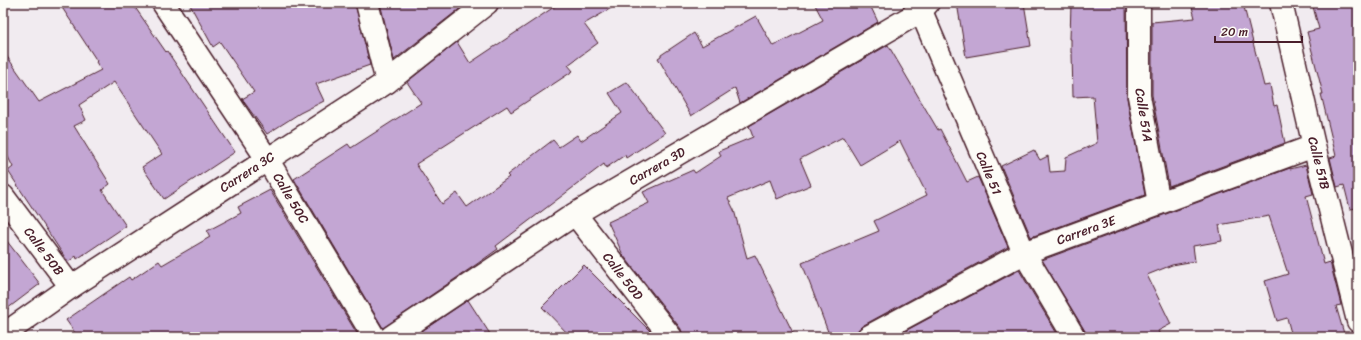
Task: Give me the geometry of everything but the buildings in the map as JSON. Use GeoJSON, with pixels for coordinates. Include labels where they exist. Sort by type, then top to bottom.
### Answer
{"type":"FeatureCollection","features":[{"type":"Feature","properties":{"kind":"street","name":"Calle 50C"},"geometry":{"type":"LineString","coordinates":[[162,3],[267,159],[374,337]]}},
{"type":"Feature","properties":{"kind":"street"},"geometry":{"type":"LineString","coordinates":[[367,3],[387,82]]}},
{"type":"Feature","properties":{"kind":"street","name":"Carrera 3C"},"geometry":{"type":"LineString","coordinates":[[3,335],[71,287],[387,82],[486,3]]}},
{"type":"Feature","properties":{"kind":"street","name":"Calle 51A"},"geometry":{"type":"LineString","coordinates":[[1139,3],[1139,96],[1159,203]]}},
{"type":"Feature","properties":{"kind":"street","name":"Calle 51B"},"geometry":{"type":"LineString","coordinates":[[1281,3],[1314,146],[1358,322]]}},
{"type":"Feature","properties":{"kind":"street","name":"Carrera 3D"},"geometry":{"type":"LineString","coordinates":[[391,337],[575,214],[921,6]]}},
{"type":"Feature","properties":{"kind":"street","name":"Calle 51"},"geometry":{"type":"LineString","coordinates":[[921,6],[1024,253],[1074,337]]}},
{"type":"Feature","properties":{"kind":"street","name":"Carrera 3E"},"geometry":{"type":"LineString","coordinates":[[868,337],[1024,253],[1314,146]]}},
{"type":"Feature","properties":{"kind":"street","name":"Calle 50B"},"geometry":{"type":"LineString","coordinates":[[3,196],[71,287]]}},
{"type":"Feature","properties":{"kind":"street","name":"Calle 50D"},"geometry":{"type":"LineString","coordinates":[[575,214],[671,337]]}}]}
